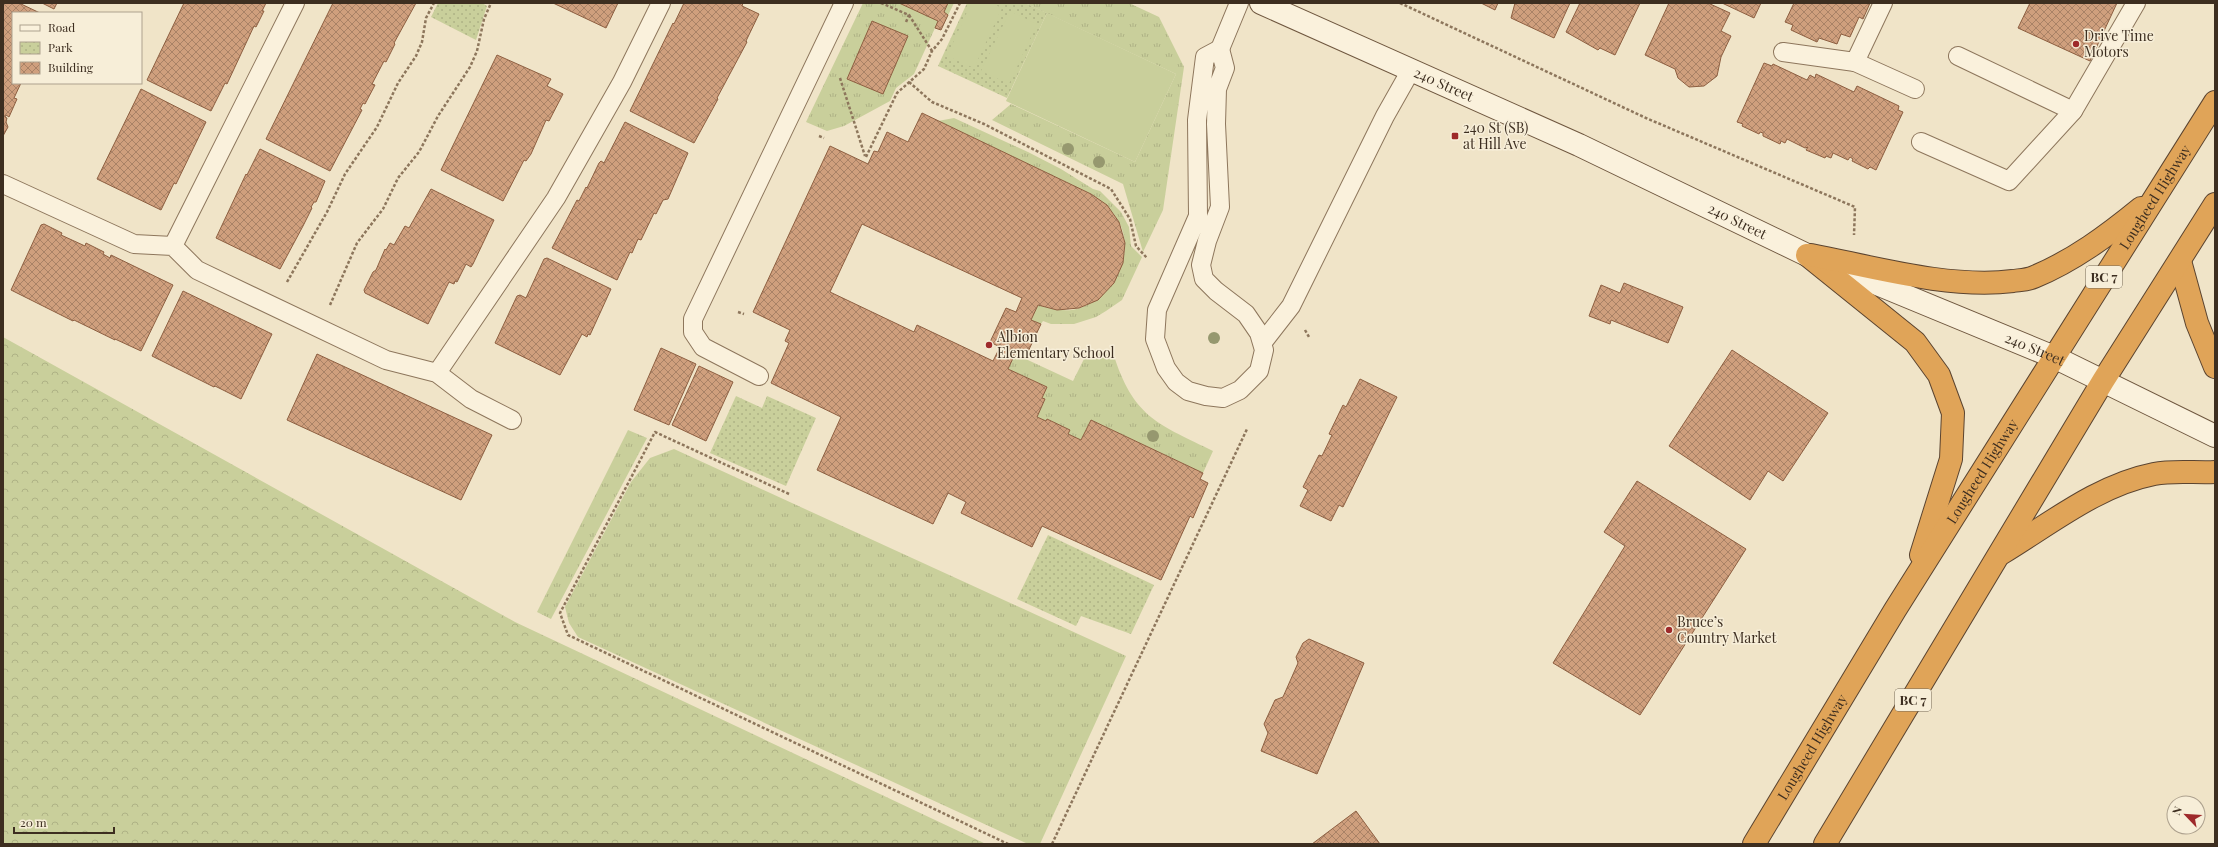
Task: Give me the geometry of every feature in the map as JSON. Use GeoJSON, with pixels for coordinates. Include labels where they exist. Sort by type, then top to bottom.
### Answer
{"type":"FeatureCollection","features":[{"type":"Feature","properties":{"kind":"highway","name":"Lougheed Highway"},"geometry":{"type":"LineString","coordinates":[[1754,844],[1913,583],[2215,102]]}},
{"type":"Feature","properties":{"kind":"highway"},"geometry":{"type":"LineString","coordinates":[[1807,255],[1953,281],[1991,283],[2032,278],[2073,257],[2109,234],[2154,197]]}},
{"type":"Feature","properties":{"kind":"highway","name":"BC 7"},"geometry":{"type":"LineString","coordinates":[[1825,844],[2000,555],[2103,381],[2215,204]]}},
{"type":"Feature","properties":{"kind":"highway"},"geometry":{"type":"LineString","coordinates":[[1807,255],[1915,342],[1939,375],[1953,413],[1950,459],[1913,583]]}},
{"type":"Feature","properties":{"kind":"highway"},"geometry":{"type":"LineString","coordinates":[[2180,261],[2197,323],[2215,367]]}},
{"type":"Feature","properties":{"kind":"highway"},"geometry":{"type":"LineString","coordinates":[[2000,555],[2102,491],[2132,479],[2155,473],[2215,472]]}},
{"type":"Feature","properties":{"kind":"main road","name":"240 Street"},"geometry":{"type":"LineString","coordinates":[[1261,3],[1579,144],[1807,255],[2054,357],[2215,436]]}},
{"type":"Feature","properties":{"kind":"lane"},"geometry":{"type":"LineString","coordinates":[[173,246],[295,3]]}},
{"type":"Feature","properties":{"kind":"lane"},"geometry":{"type":"LineString","coordinates":[[437,373],[556,198],[622,82],[661,3]]}},
{"type":"Feature","properties":{"kind":"lane"},"geometry":{"type":"LineString","coordinates":[[759,376],[704,346],[693,332],[693,319],[844,3]]}},
{"type":"Feature","properties":{"kind":"lane"},"geometry":{"type":"LineString","coordinates":[[1220,49],[1205,57],[1197,120],[1198,216],[1157,310],[1154,339],[1166,368],[1176,382],[1188,391],[1223,398],[1240,390],[1259,371],[1264,350],[1259,332],[1246,314],[1216,291],[1204,279],[1201,265],[1207,241],[1220,207],[1216,124],[1217,89],[1225,68],[1220,49],[1239,3]]}},
{"type":"Feature","properties":{"kind":"lane"},"geometry":{"type":"LineString","coordinates":[[1855,62],[1883,3]]}},
{"type":"Feature","properties":{"kind":"lane"},"geometry":{"type":"LineString","coordinates":[[1921,142],[2009,181],[2073,111],[2136,3]]}},
{"type":"Feature","properties":{"kind":"lane"},"geometry":{"type":"LineString","coordinates":[[1783,52],[1855,62],[1914,89]]}},
{"type":"Feature","properties":{"kind":"lane"},"geometry":{"type":"LineString","coordinates":[[1958,56],[2073,111]]}},
{"type":"Feature","properties":{"kind":"lane"},"geometry":{"type":"LineString","coordinates":[[1263,342],[1291,306],[1385,116],[1411,70]]}},
{"type":"Feature","properties":{"kind":"lane"},"geometry":{"type":"LineString","coordinates":[[3,184],[134,244],[173,246],[197,270],[386,360],[437,373],[471,399],[512,420]]}},
{"type":"Feature","properties":{"kind":"path"},"geometry":{"type":"LineString","coordinates":[[286,286],[327,212],[345,174],[377,127],[398,84],[416,56],[422,42],[426,18],[434,3]]}},
{"type":"Feature","properties":{"kind":"path"},"geometry":{"type":"LineString","coordinates":[[327,310],[336,295],[357,243],[383,209],[398,178],[419,152],[438,116],[470,67],[477,51],[484,19],[491,3]]}},
{"type":"Feature","properties":{"kind":"path"},"geometry":{"type":"LineString","coordinates":[[881,3],[909,15],[932,51]]}},
{"type":"Feature","properties":{"kind":"path"},"geometry":{"type":"LineString","coordinates":[[842,73],[840,80],[866,157],[897,93],[924,69],[932,51],[942,39],[960,3]]}},
{"type":"Feature","properties":{"kind":"path"},"geometry":{"type":"LineString","coordinates":[[1400,3],[1646,118],[1855,207],[1853,273]]}},
{"type":"Feature","properties":{"kind":"path"},"geometry":{"type":"LineString","coordinates":[[906,22],[909,15]]}},
{"type":"Feature","properties":{"kind":"path"},"geometry":{"type":"LineString","coordinates":[[908,82],[932,102],[984,124],[1111,189],[1130,219],[1136,246],[1147,258]]}},
{"type":"Feature","properties":{"kind":"path"},"geometry":{"type":"LineString","coordinates":[[819,136],[824,138]]}},
{"type":"Feature","properties":{"kind":"path"},"geometry":{"type":"LineString","coordinates":[[738,312],[744,314]]}},
{"type":"Feature","properties":{"kind":"path"},"geometry":{"type":"LineString","coordinates":[[1052,844],[1247,430]]}},
{"type":"Feature","properties":{"kind":"path"},"geometry":{"type":"LineString","coordinates":[[789,494],[655,432],[560,613],[568,635],[1008,844]]}},
{"type":"Feature","properties":{"kind":"green space"},"geometry":{"type":"Polygon","coordinates":[[[438,3],[482,3],[487,6],[476,40],[431,17],[438,3]]]}},
{"type":"Feature","properties":{"kind":"green space"},"geometry":{"type":"Polygon","coordinates":[[[863,3],[954,3],[941,30],[935,28],[914,74],[896,88],[890,101],[844,126],[827,131],[806,122],[863,3]]]}},
{"type":"Feature","properties":{"kind":"green space"},"geometry":{"type":"Polygon","coordinates":[[[967,3],[1025,3],[1047,13],[1007,98],[938,66],[967,3]]]}},
{"type":"Feature","properties":{"kind":"green space"},"geometry":{"type":"Polygon","coordinates":[[[971,3],[991,3],[1002,8],[974,68],[947,56],[971,3]]]}},
{"type":"Feature","properties":{"kind":"green space"},"geometry":{"type":"Polygon","coordinates":[[[1025,3],[1129,3],[1159,17],[1184,67],[1163,210],[1143,252],[1123,184],[992,120],[1011,104],[1135,162],[1176,74],[1025,3]]]}},
{"type":"Feature","properties":{"kind":"green space"},"geometry":{"type":"Polygon","coordinates":[[[1010,11],[1037,24],[1009,84],[981,71],[1010,11]]]}},
{"type":"Feature","properties":{"kind":"green space"},"geometry":{"type":"Polygon","coordinates":[[[1047,13],[1176,74],[1135,162],[1006,101],[1047,13]]]}},
{"type":"Feature","properties":{"kind":"green space"},"geometry":{"type":"Polygon","coordinates":[[[954,118],[1061,169],[1093,189],[1100,191],[1121,212],[1129,227],[1131,246],[1142,257],[1122,300],[1096,317],[1074,324],[1051,324],[1043,321],[1041,324],[1031,320],[1038,305],[1054,309],[1070,310],[1080,308],[1092,302],[1102,294],[1118,273],[1123,261],[1125,248],[1124,235],[1116,217],[1103,203],[1091,194],[938,121],[954,118]]]}},
{"type":"Feature","properties":{"kind":"green space"},"geometry":{"type":"Polygon","coordinates":[[[3,337],[515,622],[986,844],[3,844],[3,337]]]}},
{"type":"Feature","properties":{"kind":"green space"},"geometry":{"type":"Polygon","coordinates":[[[1097,352],[1110,355],[1115,359],[1131,395],[1141,408],[1152,418],[1164,426],[1213,451],[1203,473],[1091,420],[1081,440],[1068,434],[1070,430],[1047,419],[1046,421],[1037,417],[1045,399],[1042,398],[1047,387],[1008,369],[1015,354],[1073,381],[1085,357],[1097,352]]]}},
{"type":"Feature","properties":{"kind":"green space"},"geometry":{"type":"Polygon","coordinates":[[[736,396],[762,408],[767,396],[816,418],[786,486],[710,453],[736,396]]]}},
{"type":"Feature","properties":{"kind":"green space"},"geometry":{"type":"Polygon","coordinates":[[[628,430],[647,438],[551,619],[537,612],[628,430]]]}},
{"type":"Feature","properties":{"kind":"green space"},"geometry":{"type":"Polygon","coordinates":[[[674,449],[1126,656],[1040,844],[1028,844],[578,637],[569,623],[565,607],[631,482],[650,458],[674,449]]]}},
{"type":"Feature","properties":{"kind":"green space"},"geometry":{"type":"Polygon","coordinates":[[[1048,535],[1154,585],[1131,634],[1081,616],[1076,626],[1017,599],[1048,535]]]}},
{"type":"Feature","properties":{"kind":"building"},"geometry":{"type":"Polygon","coordinates":[[[3,3],[19,3],[38,12],[12,12],[12,84],[21,84],[14,98],[17,99],[9,117],[6,115],[5,117],[7,118],[6,122],[8,127],[3,136],[3,3]]]}},
{"type":"Feature","properties":{"kind":"building"},"geometry":{"type":"Polygon","coordinates":[[[42,3],[57,3],[54,9],[42,3]]]}},
{"type":"Feature","properties":{"kind":"building"},"geometry":{"type":"Polygon","coordinates":[[[184,3],[266,3],[262,11],[264,11],[256,27],[254,26],[227,84],[225,83],[211,111],[147,80],[184,3]]]}},
{"type":"Feature","properties":{"kind":"building"},"geometry":{"type":"Polygon","coordinates":[[[333,3],[416,3],[394,43],[395,44],[386,62],[384,61],[372,84],[375,85],[365,104],[363,103],[360,109],[362,110],[330,171],[266,139],[333,3]]]}},
{"type":"Feature","properties":{"kind":"building"},"geometry":{"type":"Polygon","coordinates":[[[553,3],[618,3],[606,28],[553,3]]]}},
{"type":"Feature","properties":{"kind":"building"},"geometry":{"type":"Polygon","coordinates":[[[684,3],[743,3],[742,6],[759,14],[746,41],[747,42],[694,143],[630,111],[684,3]]]}},
{"type":"Feature","properties":{"kind":"building"},"geometry":{"type":"Polygon","coordinates":[[[899,3],[948,3],[944,12],[948,15],[941,30],[935,28],[938,21],[899,3]]]}},
{"type":"Feature","properties":{"kind":"building"},"geometry":{"type":"Polygon","coordinates":[[[1481,3],[1498,3],[1495,10],[1481,3]]]}},
{"type":"Feature","properties":{"kind":"building"},"geometry":{"type":"Polygon","coordinates":[[[1515,3],[1570,3],[1554,38],[1511,18],[1515,3]]]}},
{"type":"Feature","properties":{"kind":"building"},"geometry":{"type":"Polygon","coordinates":[[[1580,3],[1640,3],[1615,55],[1600,48],[1598,50],[1566,32],[1580,3]]]}},
{"type":"Feature","properties":{"kind":"building"},"geometry":{"type":"Polygon","coordinates":[[[1669,3],[1708,3],[1730,13],[1721,31],[1731,36],[1721,57],[1717,76],[1704,86],[1689,87],[1678,78],[1675,69],[1645,55],[1669,3]]]}},
{"type":"Feature","properties":{"kind":"building"},"geometry":{"type":"Polygon","coordinates":[[[1722,3],[1761,3],[1754,18],[1722,3]]]}},
{"type":"Feature","properties":{"kind":"building"},"geometry":{"type":"Polygon","coordinates":[[[1794,3],[1870,3],[1863,19],[1859,17],[1850,37],[1841,34],[1837,44],[1819,38],[1817,42],[1791,30],[1793,25],[1785,22],[1794,3]]]}},
{"type":"Feature","properties":{"kind":"building","name":"Drive Time Motors"},"geometry":{"type":"Polygon","coordinates":[[[2030,3],[2117,3],[2090,61],[2018,28],[2030,3]]]}},
{"type":"Feature","properties":{"kind":"building"},"geometry":{"type":"Polygon","coordinates":[[[872,21],[908,36],[883,94],[847,79],[872,21]]]}},
{"type":"Feature","properties":{"kind":"building"},"geometry":{"type":"Polygon","coordinates":[[[497,55],[551,79],[547,86],[563,94],[549,121],[546,120],[531,154],[526,161],[524,160],[503,201],[441,170],[497,55]]]}},
{"type":"Feature","properties":{"kind":"building"},"geometry":{"type":"Polygon","coordinates":[[[1764,63],[1772,66],[1773,64],[1807,80],[1810,75],[1815,78],[1816,74],[1854,92],[1857,86],[1899,106],[1898,110],[1903,112],[1876,170],[1870,167],[1868,169],[1852,161],[1853,159],[1850,157],[1848,160],[1833,153],[1831,158],[1826,156],[1825,158],[1806,150],[1808,147],[1805,148],[1787,139],[1785,143],[1781,141],[1780,144],[1763,136],[1763,133],[1760,132],[1759,134],[1737,122],[1764,63]]]}},
{"type":"Feature","properties":{"kind":"building"},"geometry":{"type":"Polygon","coordinates":[[[141,89],[206,122],[176,184],[174,183],[161,210],[97,179],[141,89]]]}},
{"type":"Feature","properties":{"kind":"building"},"geometry":{"type":"Polygon","coordinates":[[[922,113],[1091,194],[1107,205],[1119,222],[1125,243],[1123,263],[1114,283],[1098,300],[1079,308],[1057,310],[1038,305],[1031,320],[1041,324],[1025,358],[1015,354],[1008,369],[1047,387],[1042,398],[1045,399],[1037,417],[1046,421],[1047,419],[1070,430],[1068,434],[1081,440],[1091,420],[1203,473],[1200,479],[1208,483],[1193,518],[1190,516],[1161,580],[1042,526],[1032,547],[961,513],[966,502],[948,493],[933,524],[817,470],[841,417],[771,383],[789,343],[785,341],[790,330],[753,312],[830,146],[868,164],[874,151],[878,152],[887,132],[908,142],[922,113]],[[862,224],[830,292],[914,332],[917,325],[993,361],[1000,347],[990,342],[1006,308],[1016,312],[1022,298],[862,224]]]}},
{"type":"Feature","properties":{"kind":"building"},"geometry":{"type":"Polygon","coordinates":[[[625,122],[688,153],[668,199],[663,200],[656,214],[654,213],[641,240],[638,239],[632,253],[630,252],[617,280],[552,248],[577,200],[579,201],[586,187],[587,188],[599,163],[601,161],[604,163],[625,122]]]}},
{"type":"Feature","properties":{"kind":"building"},"geometry":{"type":"Polygon","coordinates":[[[260,149],[325,181],[316,202],[314,202],[311,207],[312,208],[303,226],[280,269],[216,238],[246,174],[247,175],[260,149]]]}},
{"type":"Feature","properties":{"kind":"building"},"geometry":{"type":"Polygon","coordinates":[[[431,189],[494,220],[473,264],[471,267],[466,264],[457,282],[455,281],[454,284],[449,282],[428,324],[365,293],[364,290],[373,272],[376,270],[385,249],[386,250],[390,243],[394,245],[405,226],[409,228],[431,189]]]}},
{"type":"Feature","properties":{"kind":"building"},"geometry":{"type":"Polygon","coordinates":[[[44,224],[62,233],[61,235],[85,246],[86,243],[104,252],[103,254],[110,258],[111,255],[173,285],[141,351],[74,320],[73,321],[11,290],[41,225],[44,224]]]}},
{"type":"Feature","properties":{"kind":"building"},"geometry":{"type":"Polygon","coordinates":[[[547,258],[611,289],[590,335],[588,334],[587,337],[582,334],[560,375],[495,343],[517,296],[520,295],[526,298],[544,259],[547,258]]]}},
{"type":"Feature","properties":{"kind":"building"},"geometry":{"type":"Polygon","coordinates":[[[1624,283],[1683,307],[1668,343],[1611,320],[1610,324],[1589,316],[1601,285],[1620,293],[1624,283]]]}},
{"type":"Feature","properties":{"kind":"building"},"geometry":{"type":"Polygon","coordinates":[[[183,291],[272,334],[241,399],[152,356],[183,291]]]}},
{"type":"Feature","properties":{"kind":"building"},"geometry":{"type":"Polygon","coordinates":[[[661,348],[696,364],[669,425],[634,410],[661,348]]]}},
{"type":"Feature","properties":{"kind":"building"},"geometry":{"type":"Polygon","coordinates":[[[1732,350],[1828,413],[1783,481],[1768,471],[1750,500],[1669,446],[1732,350]]]}},
{"type":"Feature","properties":{"kind":"building"},"geometry":{"type":"Polygon","coordinates":[[[317,354],[492,435],[461,500],[287,420],[317,354]]]}},
{"type":"Feature","properties":{"kind":"building"},"geometry":{"type":"Polygon","coordinates":[[[699,366],[733,382],[706,441],[672,425],[699,366]]]}},
{"type":"Feature","properties":{"kind":"building"},"geometry":{"type":"Polygon","coordinates":[[[1360,379],[1397,397],[1343,507],[1339,505],[1331,521],[1300,506],[1308,490],[1303,487],[1319,455],[1322,456],[1332,435],[1329,434],[1343,405],[1346,407],[1360,379]]]}},
{"type":"Feature","properties":{"kind":"building"},"geometry":{"type":"Polygon","coordinates":[[[1637,481],[1746,549],[1640,715],[1553,663],[1625,546],[1604,532],[1637,481]]]}},
{"type":"Feature","properties":{"kind":"building"},"geometry":{"type":"Polygon","coordinates":[[[1309,639],[1364,663],[1317,774],[1261,751],[1268,733],[1264,724],[1275,700],[1283,697],[1298,663],[1296,657],[1303,643],[1309,639]]]}},
{"type":"Feature","properties":{"kind":"building"},"geometry":{"type":"Polygon","coordinates":[[[1356,811],[1380,844],[1312,844],[1356,811]]]}},
{"type":"Feature","properties":{"kind":"place","name":"Drive Time Motors"},"geometry":{"type":"Point","coordinates":[2076,44]}},
{"type":"Feature","properties":{"kind":"place","name":"240 St (SB) at Hill Ave"},"geometry":{"type":"Point","coordinates":[1455,136]}},
{"type":"Feature","properties":{"kind":"place","name":"Albion Elementary School"},"geometry":{"type":"Point","coordinates":[989,345]}},
{"type":"Feature","properties":{"kind":"place","name":"Bruce’s Country Market"},"geometry":{"type":"Point","coordinates":[1669,630]}}]}
